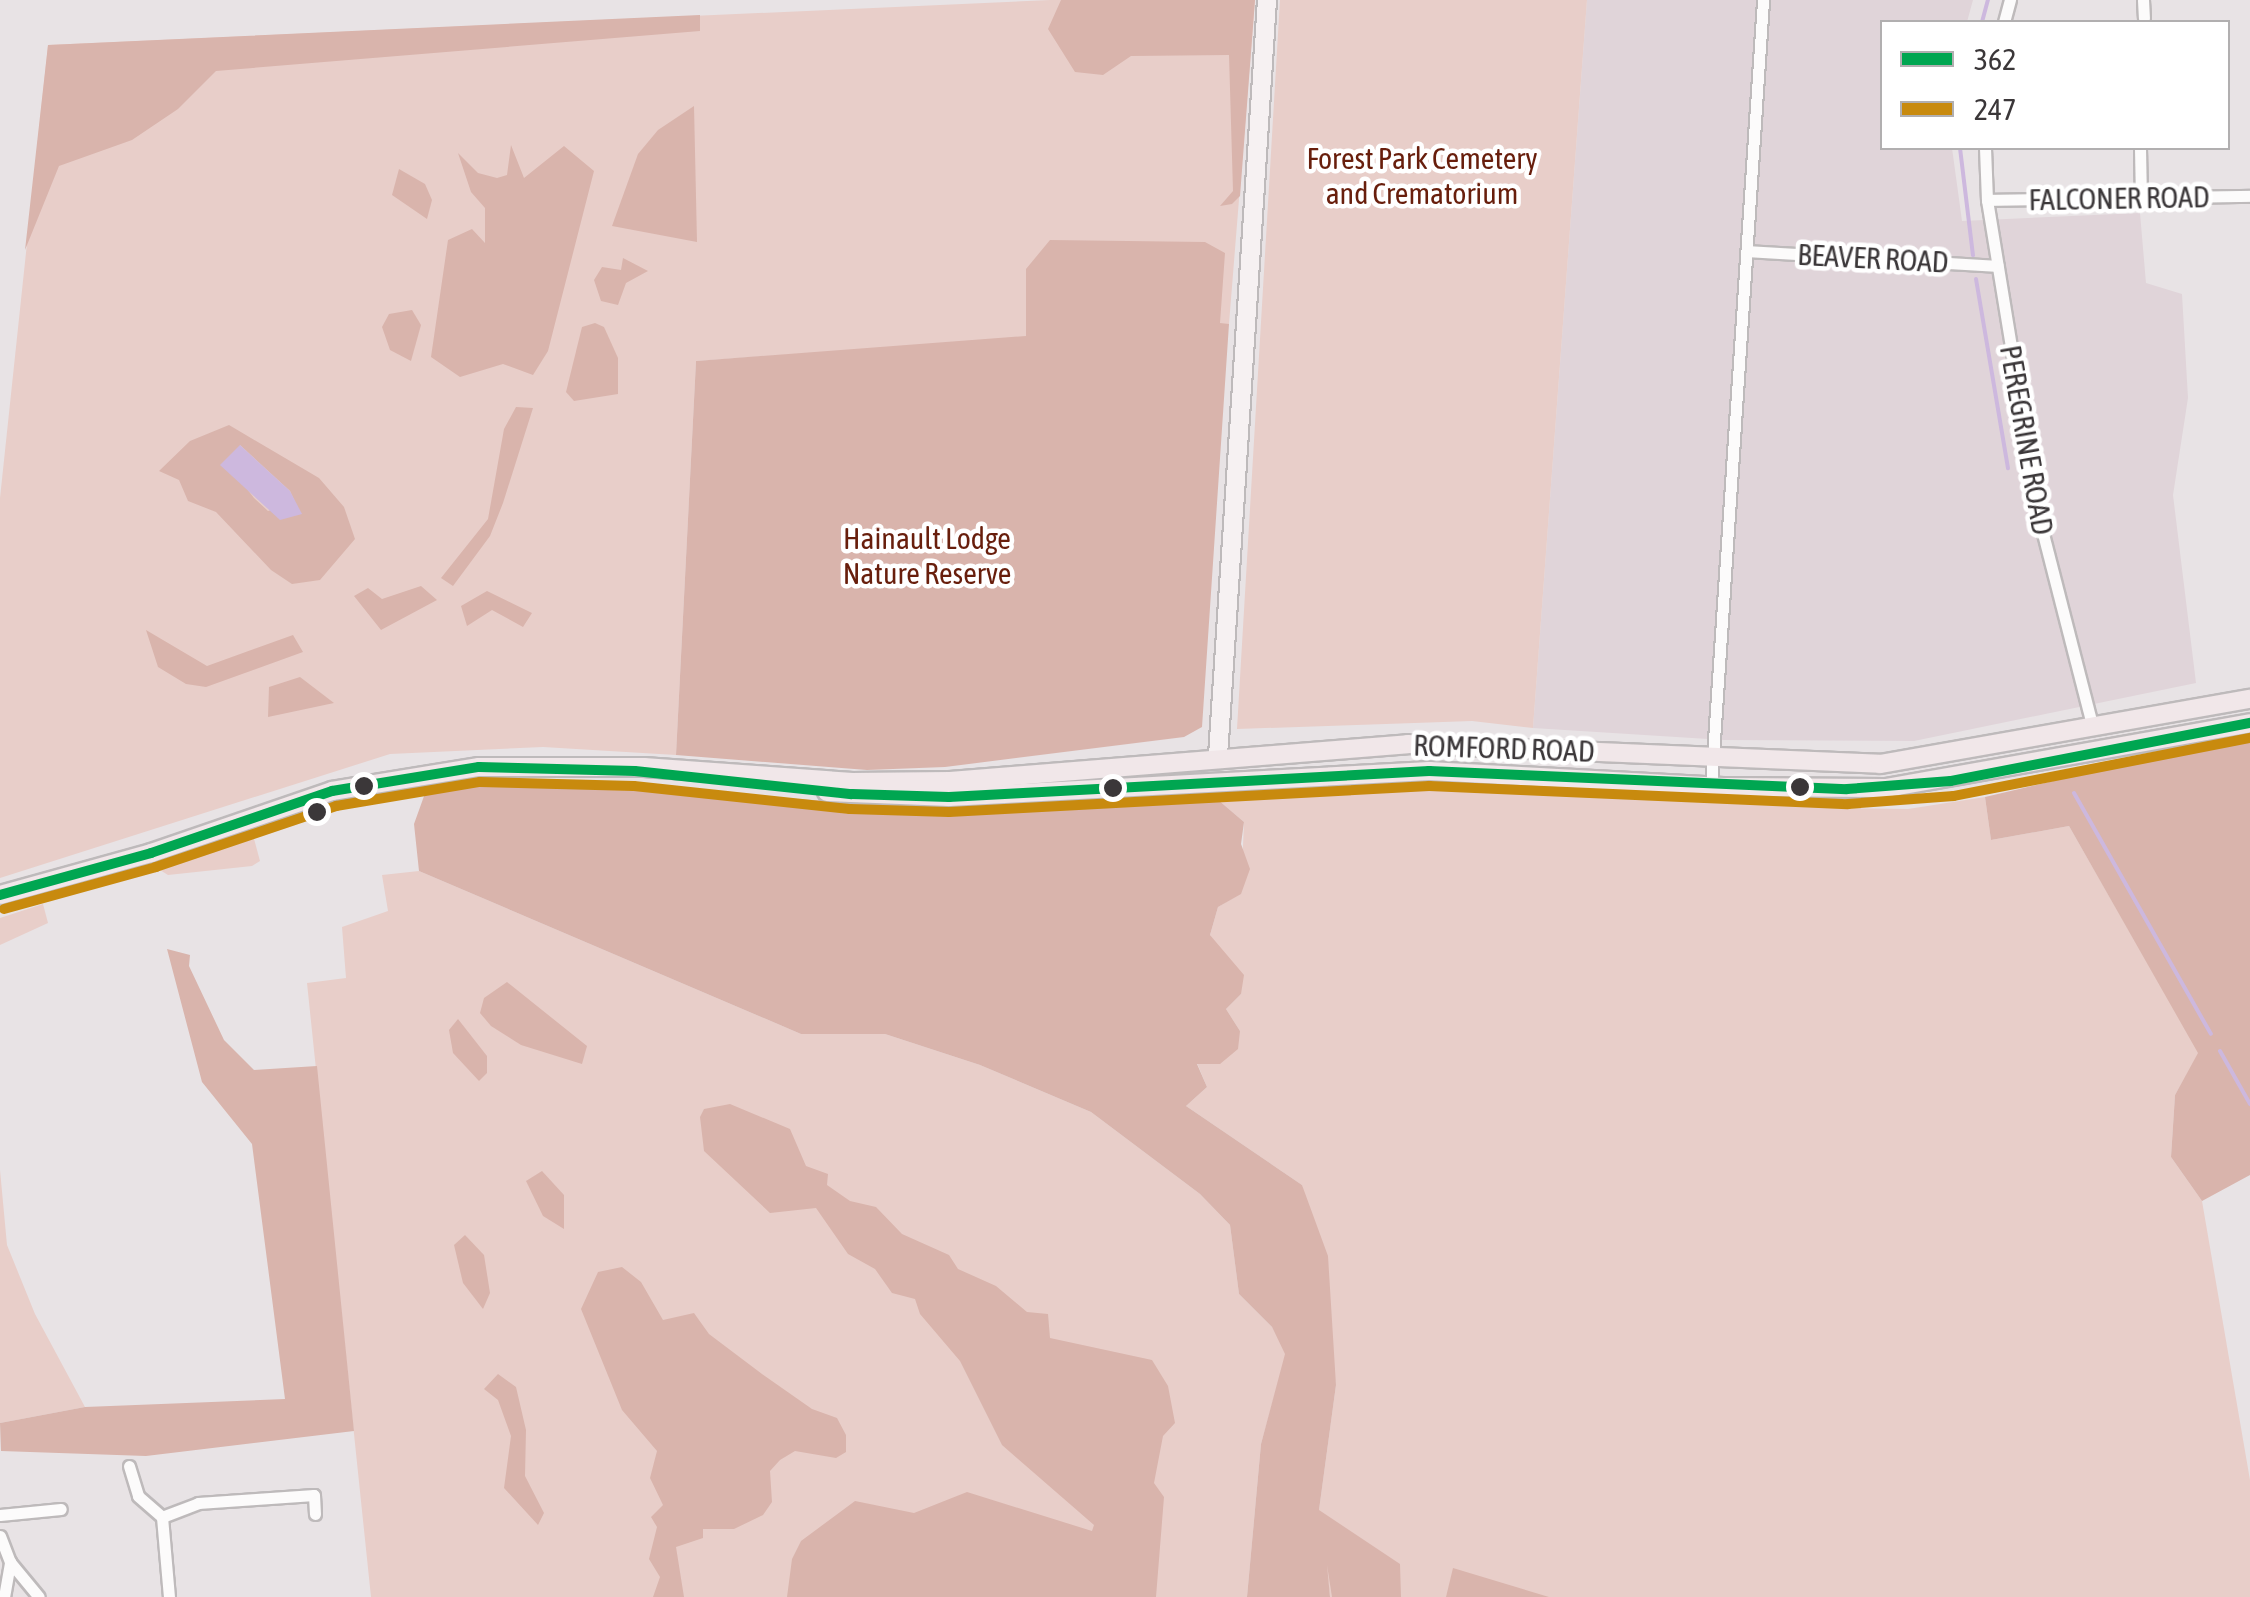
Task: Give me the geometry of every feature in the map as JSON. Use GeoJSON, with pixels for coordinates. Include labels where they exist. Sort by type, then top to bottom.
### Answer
{"type":"FeatureCollection","features":[{"type":"Feature","properties":{"kind":"main road","name":"ROMFORD ROAD"},"geometry":{"type":"LineString","coordinates":[[0,895],[351,787],[479,768],[950,781],[1218,756],[1408,744],[1880,764],[2250,699]]}},
{"type":"Feature","properties":{"kind":"main road","name":"ROMFORD ROAD"},"geometry":{"type":"LineString","coordinates":[[635,771],[852,794],[949,796],[1429,771],[1848,789],[1950,781],[2250,722]]}},
{"type":"Feature","properties":{"kind":"street"},"geometry":{"type":"LineString","coordinates":[[1218,756],[1267,0]]}},
{"type":"Feature","properties":{"kind":"street"},"geometry":{"type":"LineString","coordinates":[[1711,786],[1763,0]]}},
{"type":"Feature","properties":{"kind":"street"},"geometry":{"type":"LineString","coordinates":[[2143,0],[2144,18]]}},
{"type":"Feature","properties":{"kind":"street","name":"PEREGRINE ROAD"},"geometry":{"type":"LineString","coordinates":[[1985,150],[1988,200],[2039,518],[2093,728]]}},
{"type":"Feature","properties":{"kind":"street"},"geometry":{"type":"LineString","coordinates":[[2140,150],[2140,199]]}},
{"type":"Feature","properties":{"kind":"street","name":"FALCONER ROAD"},"geometry":{"type":"LineString","coordinates":[[1988,200],[2250,196]]}},
{"type":"Feature","properties":{"kind":"street","name":"BEAVER ROAD"},"geometry":{"type":"LineString","coordinates":[[1747,251],[1998,266]]}},
{"type":"Feature","properties":{"kind":"street"},"geometry":{"type":"LineString","coordinates":[[129,1466],[138,1496],[162,1517],[169,1597]]}},
{"type":"Feature","properties":{"kind":"street"},"geometry":{"type":"LineString","coordinates":[[162,1517],[198,1503],[314,1495],[315,1514]]}},
{"type":"Feature","properties":{"kind":"street"},"geometry":{"type":"LineString","coordinates":[[0,1515],[61,1509]]}},
{"type":"Feature","properties":{"kind":"street"},"geometry":{"type":"LineString","coordinates":[[0,1536],[10,1562],[39,1597]]}},
{"type":"Feature","properties":{"kind":"street"},"geometry":{"type":"LineString","coordinates":[[4,1597],[10,1562]]}},
{"type":"Feature","properties":{"kind":"shaded area"},"geometry":{"type":"Polygon","coordinates":[[[1587,0],[1973,0],[1968,20],[1880,20],[1880,150],[1952,150],[1962,221],[2140,213],[2146,283],[2182,294],[2188,398],[2173,495],[2196,683],[1914,741],[1724,740],[1533,728],[1587,0]]]}},
{"type":"Feature","properties":{"kind":"shaded area"},"geometry":{"type":"Polygon","coordinates":[[[240,445],[290,491],[302,514],[280,520],[220,465],[240,445]]]}},
{"type":"Feature","properties":{"kind":"green space"},"geometry":{"type":"Polygon","coordinates":[[[1050,0],[1255,0],[1229,324],[696,361],[676,755],[543,747],[390,754],[0,878],[0,498],[48,45],[1050,0]]]}},
{"type":"Feature","properties":{"kind":"green space"},"geometry":{"type":"Polygon","coordinates":[[[1061,0],[1255,0],[1240,196],[1232,204],[1220,206],[1233,191],[1229,55],[1131,56],[1103,75],[1075,72],[1048,29],[1061,0]]]}},
{"type":"Feature","properties":{"kind":"green space","name":"Forest Park Cemetery and Crematorium"},"geometry":{"type":"Polygon","coordinates":[[[1280,0],[1587,0],[1533,728],[1472,721],[1237,729],[1280,0]]]}},
{"type":"Feature","properties":{"kind":"green space"},"geometry":{"type":"Polygon","coordinates":[[[700,15],[700,31],[216,71],[178,109],[132,140],[59,166],[25,250],[48,45],[700,15]]]}},
{"type":"Feature","properties":{"kind":"green space"},"geometry":{"type":"Polygon","coordinates":[[[694,106],[697,242],[612,226],[638,154],[658,130],[694,106]]]}},
{"type":"Feature","properties":{"kind":"green space"},"geometry":{"type":"Polygon","coordinates":[[[511,145],[524,178],[564,146],[594,171],[548,351],[533,375],[503,364],[460,377],[431,357],[448,240],[472,229],[485,243],[485,208],[471,192],[458,153],[478,173],[497,178],[507,175],[511,145]]]}},
{"type":"Feature","properties":{"kind":"green space"},"geometry":{"type":"Polygon","coordinates":[[[399,169],[425,184],[432,200],[427,219],[392,195],[399,169]]]}},
{"type":"Feature","properties":{"kind":"green space","name":"Hainault Lodge Nature Reserve"},"geometry":{"type":"Polygon","coordinates":[[[1050,240],[1205,242],[1225,253],[1220,323],[1229,324],[1202,727],[1184,737],[945,767],[867,770],[676,755],[696,361],[1026,336],[1026,269],[1050,240]]]}},
{"type":"Feature","properties":{"kind":"green space"},"geometry":{"type":"Polygon","coordinates":[[[623,258],[648,271],[626,283],[618,305],[601,301],[594,280],[602,267],[621,270],[623,258]]]}},
{"type":"Feature","properties":{"kind":"green space"},"geometry":{"type":"Polygon","coordinates":[[[412,310],[421,325],[411,361],[390,350],[382,327],[389,314],[412,310]]]}},
{"type":"Feature","properties":{"kind":"green space"},"geometry":{"type":"Polygon","coordinates":[[[595,323],[604,327],[618,358],[618,394],[574,401],[566,392],[582,327],[595,323]]]}},
{"type":"Feature","properties":{"kind":"green space"},"geometry":{"type":"Polygon","coordinates":[[[516,407],[533,408],[503,503],[490,536],[453,586],[441,578],[488,519],[504,429],[516,407]]]}},
{"type":"Feature","properties":{"kind":"green space"},"geometry":{"type":"Polygon","coordinates":[[[229,425],[319,478],[344,507],[355,539],[320,580],[292,584],[271,570],[216,512],[188,501],[179,480],[159,471],[190,441],[229,425]],[[240,445],[240,480],[268,511],[295,502],[290,491],[240,445]]]}},
{"type":"Feature","properties":{"kind":"green space"},"geometry":{"type":"Polygon","coordinates":[[[421,586],[437,600],[381,630],[354,596],[368,588],[382,599],[421,586]]]}},
{"type":"Feature","properties":{"kind":"green space"},"geometry":{"type":"Polygon","coordinates":[[[487,591],[532,613],[523,627],[492,610],[467,626],[461,606],[487,591]]]}},
{"type":"Feature","properties":{"kind":"green space"},"geometry":{"type":"Polygon","coordinates":[[[146,630],[207,666],[293,635],[303,652],[206,687],[186,684],[158,667],[146,630]]]}},
{"type":"Feature","properties":{"kind":"green space"},"geometry":{"type":"Polygon","coordinates":[[[300,677],[334,703],[268,717],[269,687],[300,677]]]}},
{"type":"Feature","properties":{"kind":"green space"},"geometry":{"type":"Polygon","coordinates":[[[2250,735],[2250,1175],[2202,1201],[2171,1157],[2175,1095],[2198,1053],[2069,826],[1991,840],[1985,797],[2250,735]]]}},
{"type":"Feature","properties":{"kind":"green space"},"geometry":{"type":"Polygon","coordinates":[[[513,781],[908,806],[1210,793],[1244,822],[1241,844],[1250,869],[1241,894],[1218,907],[1210,935],[1244,975],[1241,994],[1226,1009],[1240,1031],[1238,1049],[1220,1064],[1197,1064],[1207,1087],[1186,1106],[1302,1185],[1328,1256],[1336,1385],[1319,1510],[1400,1564],[1401,1597],[1332,1597],[1327,1565],[1330,1597],[1247,1597],[1261,1444],[1285,1354],[1272,1327],[1239,1294],[1230,1225],[1200,1194],[1091,1112],[980,1065],[885,1034],[801,1034],[419,871],[414,824],[428,785],[513,781]]]}},
{"type":"Feature","properties":{"kind":"green space"},"geometry":{"type":"Polygon","coordinates":[[[1488,781],[1834,808],[1908,809],[1985,797],[1991,840],[2069,826],[2199,1053],[2175,1095],[2171,1157],[2202,1201],[2250,1480],[2250,1597],[1330,1597],[1319,1510],[1336,1385],[1302,1185],[1186,1106],[1207,1087],[1197,1063],[1240,1031],[1226,1009],[1241,994],[1210,935],[1218,907],[1241,893],[1244,822],[1210,793],[1488,781]]]}},
{"type":"Feature","properties":{"kind":"green space"},"geometry":{"type":"Polygon","coordinates":[[[253,835],[260,861],[252,866],[168,875],[160,870],[253,835]]]}},
{"type":"Feature","properties":{"kind":"green space"},"geometry":{"type":"Polygon","coordinates":[[[419,871],[801,1034],[885,1034],[980,1065],[1091,1112],[1200,1194],[1230,1225],[1239,1294],[1272,1327],[1286,1354],[1261,1444],[1247,1597],[371,1597],[307,983],[346,978],[342,927],[388,911],[382,875],[419,871]]]}},
{"type":"Feature","properties":{"kind":"green space"},"geometry":{"type":"Polygon","coordinates":[[[43,904],[48,923],[0,945],[0,918],[43,904]]]}},
{"type":"Feature","properties":{"kind":"green space"},"geometry":{"type":"Polygon","coordinates":[[[167,949],[190,955],[189,966],[224,1040],[254,1070],[317,1066],[354,1431],[146,1456],[1,1451],[0,1423],[85,1407],[285,1399],[252,1144],[202,1082],[167,949]]]}},
{"type":"Feature","properties":{"kind":"green space"},"geometry":{"type":"Polygon","coordinates":[[[507,982],[587,1046],[582,1064],[521,1045],[491,1026],[480,1013],[484,998],[507,982]]]}},
{"type":"Feature","properties":{"kind":"green space"},"geometry":{"type":"Polygon","coordinates":[[[458,1019],[487,1056],[487,1073],[479,1081],[453,1053],[449,1030],[458,1019]]]}},
{"type":"Feature","properties":{"kind":"green space"},"geometry":{"type":"Polygon","coordinates":[[[730,1104],[790,1129],[806,1166],[828,1174],[827,1185],[850,1201],[876,1207],[902,1234],[949,1255],[958,1269],[996,1286],[1027,1312],[1048,1314],[1050,1338],[1152,1360],[1168,1386],[1175,1423],[1163,1436],[1154,1483],[1164,1497],[1156,1597],[787,1597],[792,1559],[801,1541],[855,1501],[914,1513],[967,1492],[1092,1531],[1094,1525],[1002,1445],[960,1361],[920,1314],[915,1299],[892,1293],[875,1269],[848,1254],[816,1208],[770,1213],[704,1151],[700,1117],[704,1109],[730,1104]]]}},
{"type":"Feature","properties":{"kind":"green space"},"geometry":{"type":"Polygon","coordinates":[[[0,1170],[7,1245],[35,1314],[85,1407],[0,1423],[0,1170]]]}},
{"type":"Feature","properties":{"kind":"green space"},"geometry":{"type":"Polygon","coordinates":[[[542,1171],[564,1195],[564,1229],[543,1216],[526,1181],[542,1171]]]}},
{"type":"Feature","properties":{"kind":"green space"},"geometry":{"type":"Polygon","coordinates":[[[465,1235],[484,1255],[490,1293],[483,1309],[463,1283],[454,1245],[465,1235]]]}},
{"type":"Feature","properties":{"kind":"green space"},"geometry":{"type":"Polygon","coordinates":[[[622,1267],[641,1282],[663,1320],[694,1313],[709,1334],[762,1374],[812,1409],[837,1418],[846,1435],[846,1452],[836,1458],[795,1451],[780,1460],[770,1471],[772,1502],[763,1515],[734,1529],[703,1529],[703,1538],[676,1547],[684,1597],[653,1597],[660,1577],[649,1559],[657,1527],[651,1517],[663,1505],[650,1478],[657,1451],[622,1410],[581,1309],[598,1272],[622,1267]]]}},
{"type":"Feature","properties":{"kind":"green space"},"geometry":{"type":"Polygon","coordinates":[[[498,1374],[516,1387],[526,1430],[525,1476],[544,1513],[538,1525],[504,1488],[511,1436],[498,1400],[484,1389],[498,1374]]]}},
{"type":"Feature","properties":{"kind":"green space"},"geometry":{"type":"Polygon","coordinates":[[[1453,1568],[1549,1597],[1446,1597],[1453,1568]]]}},
{"type":"Feature","properties":{"kind":"waterway"},"geometry":{"type":"LineString","coordinates":[[1983,20],[1988,0]]}},
{"type":"Feature","properties":{"kind":"waterway"},"geometry":{"type":"LineString","coordinates":[[1960,150],[1973,255]]}},
{"type":"Feature","properties":{"kind":"waterway"},"geometry":{"type":"LineString","coordinates":[[1976,279],[2008,468]]}},
{"type":"Feature","properties":{"kind":"waterway"},"geometry":{"type":"LineString","coordinates":[[2074,793],[2211,1034]]}},
{"type":"Feature","properties":{"kind":"waterway"},"geometry":{"type":"LineString","coordinates":[[2220,1051],[2250,1104]]}},
{"type":"Feature","properties":{"kind":"transit line","name":"362"},"geometry":{"type":"LineString","coordinates":[[0,895],[151,853],[332,791],[479,767],[635,771],[852,794],[949,797],[1429,771],[1847,789],[1951,781],[2250,723]]}},
{"type":"Feature","properties":{"kind":"transit line","name":"247"},"geometry":{"type":"LineString","coordinates":[[4,909],[156,867],[336,806],[480,782],[634,786],[850,809],[949,812],[1429,786],[1848,804],[1954,796],[2250,738]]}}]}
